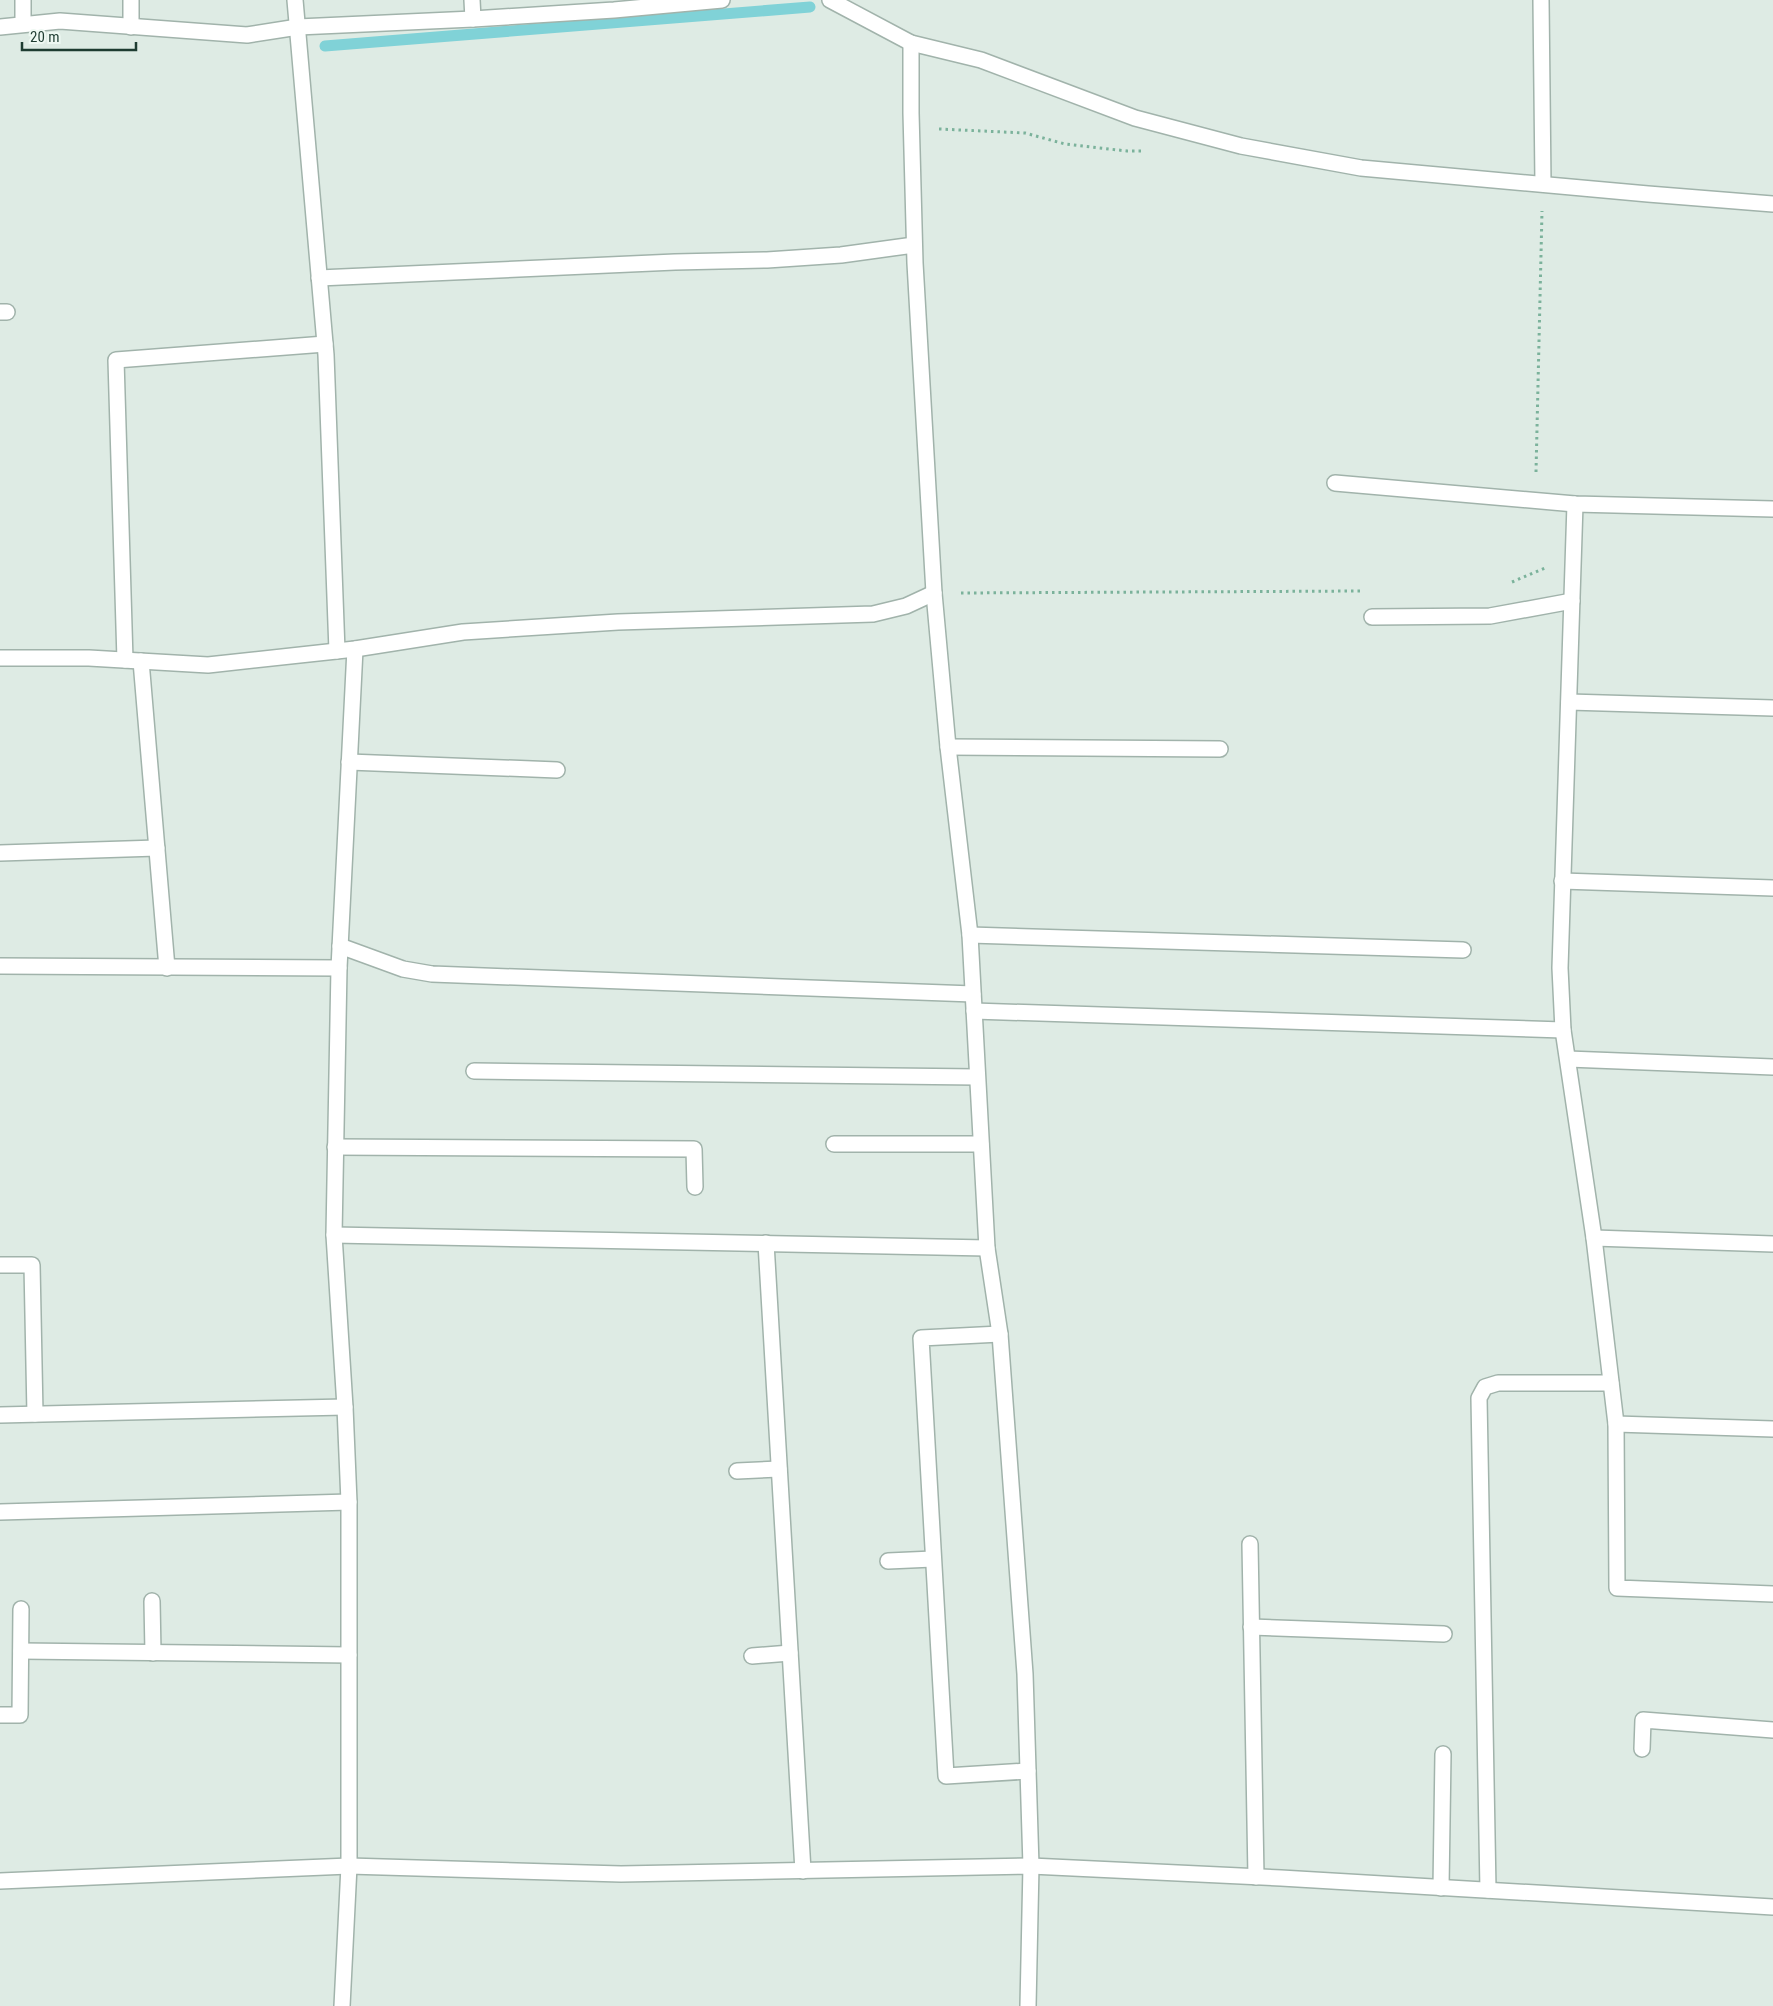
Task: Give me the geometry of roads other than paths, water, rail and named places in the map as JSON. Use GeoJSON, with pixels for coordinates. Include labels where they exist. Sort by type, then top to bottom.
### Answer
{"type":"FeatureCollection","features":[{"type":"Feature","properties":{"kind":"street"},"geometry":{"type":"LineString","coordinates":[[23,0],[23,24]]}},
{"type":"Feature","properties":{"kind":"street"},"geometry":{"type":"LineString","coordinates":[[130,0],[131,27]]}},
{"type":"Feature","properties":{"kind":"street"},"geometry":{"type":"LineString","coordinates":[[295,0],[324,344],[337,651]]}},
{"type":"Feature","properties":{"kind":"street"},"geometry":{"type":"LineString","coordinates":[[472,0],[473,19]]}},
{"type":"Feature","properties":{"kind":"street"},"geometry":{"type":"LineString","coordinates":[[0,27],[60,21],[247,35],[298,27],[473,19],[614,5],[722,0]]}},
{"type":"Feature","properties":{"kind":"street"},"geometry":{"type":"LineString","coordinates":[[830,0],[911,44],[981,60],[1135,118],[1241,146],[1361,168],[1773,204]]}},
{"type":"Feature","properties":{"kind":"street"},"geometry":{"type":"LineString","coordinates":[[1541,0],[1543,184]]}},
{"type":"Feature","properties":{"kind":"street"},"geometry":{"type":"LineString","coordinates":[[911,44],[914,245],[934,593],[948,747],[970,935],[987,1248],[1000,1334],[1025,1674],[1031,1866],[1028,2006]]}},
{"type":"Feature","properties":{"kind":"street"},"geometry":{"type":"LineString","coordinates":[[319,278],[675,262],[767,260],[841,255],[914,245]]}},
{"type":"Feature","properties":{"kind":"street"},"geometry":{"type":"LineString","coordinates":[[125,660],[116,360],[324,344]]}},
{"type":"Feature","properties":{"kind":"street"},"geometry":{"type":"LineString","coordinates":[[1335,483],[1575,504],[1773,509]]}},
{"type":"Feature","properties":{"kind":"street"},"geometry":{"type":"LineString","coordinates":[[1575,504],[1560,968],[1563,1030],[1594,1238],[1616,1424],[1617,1588],[1773,1594]]}},
{"type":"Feature","properties":{"kind":"street"},"geometry":{"type":"LineString","coordinates":[[0,658],[125,660],[208,665],[355,649],[463,632],[618,622],[872,614],[906,606],[934,593]]}},
{"type":"Feature","properties":{"kind":"street"},"geometry":{"type":"LineString","coordinates":[[1372,617],[1490,616],[1572,600]]}},
{"type":"Feature","properties":{"kind":"street"},"geometry":{"type":"LineString","coordinates":[[342,2006],[349,1866],[349,1502],[334,1235],[339,968],[355,649]]}},
{"type":"Feature","properties":{"kind":"street"},"geometry":{"type":"LineString","coordinates":[[141,661],[167,968]]}},
{"type":"Feature","properties":{"kind":"street"},"geometry":{"type":"LineString","coordinates":[[1569,702],[1773,708]]}},
{"type":"Feature","properties":{"kind":"street"},"geometry":{"type":"LineString","coordinates":[[948,747],[1220,749]]}},
{"type":"Feature","properties":{"kind":"street"},"geometry":{"type":"LineString","coordinates":[[349,762],[557,770]]}},
{"type":"Feature","properties":{"kind":"street"},"geometry":{"type":"LineString","coordinates":[[0,853],[157,848]]}},
{"type":"Feature","properties":{"kind":"street"},"geometry":{"type":"LineString","coordinates":[[1562,881],[1773,888]]}},
{"type":"Feature","properties":{"kind":"street"},"geometry":{"type":"LineString","coordinates":[[970,935],[1463,950]]}},
{"type":"Feature","properties":{"kind":"street"},"geometry":{"type":"LineString","coordinates":[[340,946],[403,969],[432,974],[972,994]]}},
{"type":"Feature","properties":{"kind":"street"},"geometry":{"type":"LineString","coordinates":[[0,966],[339,968]]}},
{"type":"Feature","properties":{"kind":"street"},"geometry":{"type":"LineString","coordinates":[[974,1011],[1563,1030]]}},
{"type":"Feature","properties":{"kind":"street"},"geometry":{"type":"LineString","coordinates":[[1568,1059],[1773,1067]]}},
{"type":"Feature","properties":{"kind":"street"},"geometry":{"type":"LineString","coordinates":[[474,1071],[977,1077]]}},
{"type":"Feature","properties":{"kind":"street"},"geometry":{"type":"LineString","coordinates":[[834,1144],[981,1144]]}},
{"type":"Feature","properties":{"kind":"street"},"geometry":{"type":"LineString","coordinates":[[335,1147],[694,1149],[695,1188]]}},
{"type":"Feature","properties":{"kind":"street"},"geometry":{"type":"LineString","coordinates":[[334,1235],[987,1248]]}},
{"type":"Feature","properties":{"kind":"street"},"geometry":{"type":"LineString","coordinates":[[1594,1238],[1773,1244]]}},
{"type":"Feature","properties":{"kind":"street"},"geometry":{"type":"LineString","coordinates":[[766,1243],[803,1871]]}},
{"type":"Feature","properties":{"kind":"street"},"geometry":{"type":"LineString","coordinates":[[0,1266],[32,1265],[35,1414]]}},
{"type":"Feature","properties":{"kind":"street"},"geometry":{"type":"LineString","coordinates":[[1000,1334],[921,1338],[946,1776],[1028,1771]]}},
{"type":"Feature","properties":{"kind":"street"},"geometry":{"type":"LineString","coordinates":[[1488,1890],[1479,1398],[1485,1387],[1498,1383],[1611,1383]]}},
{"type":"Feature","properties":{"kind":"street"},"geometry":{"type":"LineString","coordinates":[[0,1415],[345,1407]]}},
{"type":"Feature","properties":{"kind":"street"},"geometry":{"type":"LineString","coordinates":[[1616,1424],[1773,1429]]}},
{"type":"Feature","properties":{"kind":"street"},"geometry":{"type":"LineString","coordinates":[[737,1471],[779,1470]]}},
{"type":"Feature","properties":{"kind":"street"},"geometry":{"type":"LineString","coordinates":[[0,1512],[349,1502]]}},
{"type":"Feature","properties":{"kind":"street"},"geometry":{"type":"LineString","coordinates":[[1250,1544],[1256,1877]]}},
{"type":"Feature","properties":{"kind":"street"},"geometry":{"type":"LineString","coordinates":[[888,1561],[933,1559]]}},
{"type":"Feature","properties":{"kind":"street"},"geometry":{"type":"LineString","coordinates":[[152,1601],[153,1653]]}},
{"type":"Feature","properties":{"kind":"street"},"geometry":{"type":"LineString","coordinates":[[0,1714],[20,1715],[21,1609]]}},
{"type":"Feature","properties":{"kind":"street"},"geometry":{"type":"LineString","coordinates":[[1251,1627],[1444,1634]]}},
{"type":"Feature","properties":{"kind":"street"},"geometry":{"type":"LineString","coordinates":[[21,1651],[349,1655]]}},
{"type":"Feature","properties":{"kind":"street"},"geometry":{"type":"LineString","coordinates":[[752,1656],[790,1653]]}},
{"type":"Feature","properties":{"kind":"street"},"geometry":{"type":"LineString","coordinates":[[1642,1749],[1643,1720],[1773,1730]]}},
{"type":"Feature","properties":{"kind":"street"},"geometry":{"type":"LineString","coordinates":[[1441,1888],[1443,1754]]}},
{"type":"Feature","properties":{"kind":"street"},"geometry":{"type":"LineString","coordinates":[[0,1881],[349,1866],[621,1874],[1031,1866],[1773,1907]]}},
{"type":"Feature","properties":{"kind":"waterway"},"geometry":{"type":"LineString","coordinates":[[325,46],[810,7]]}}]}
